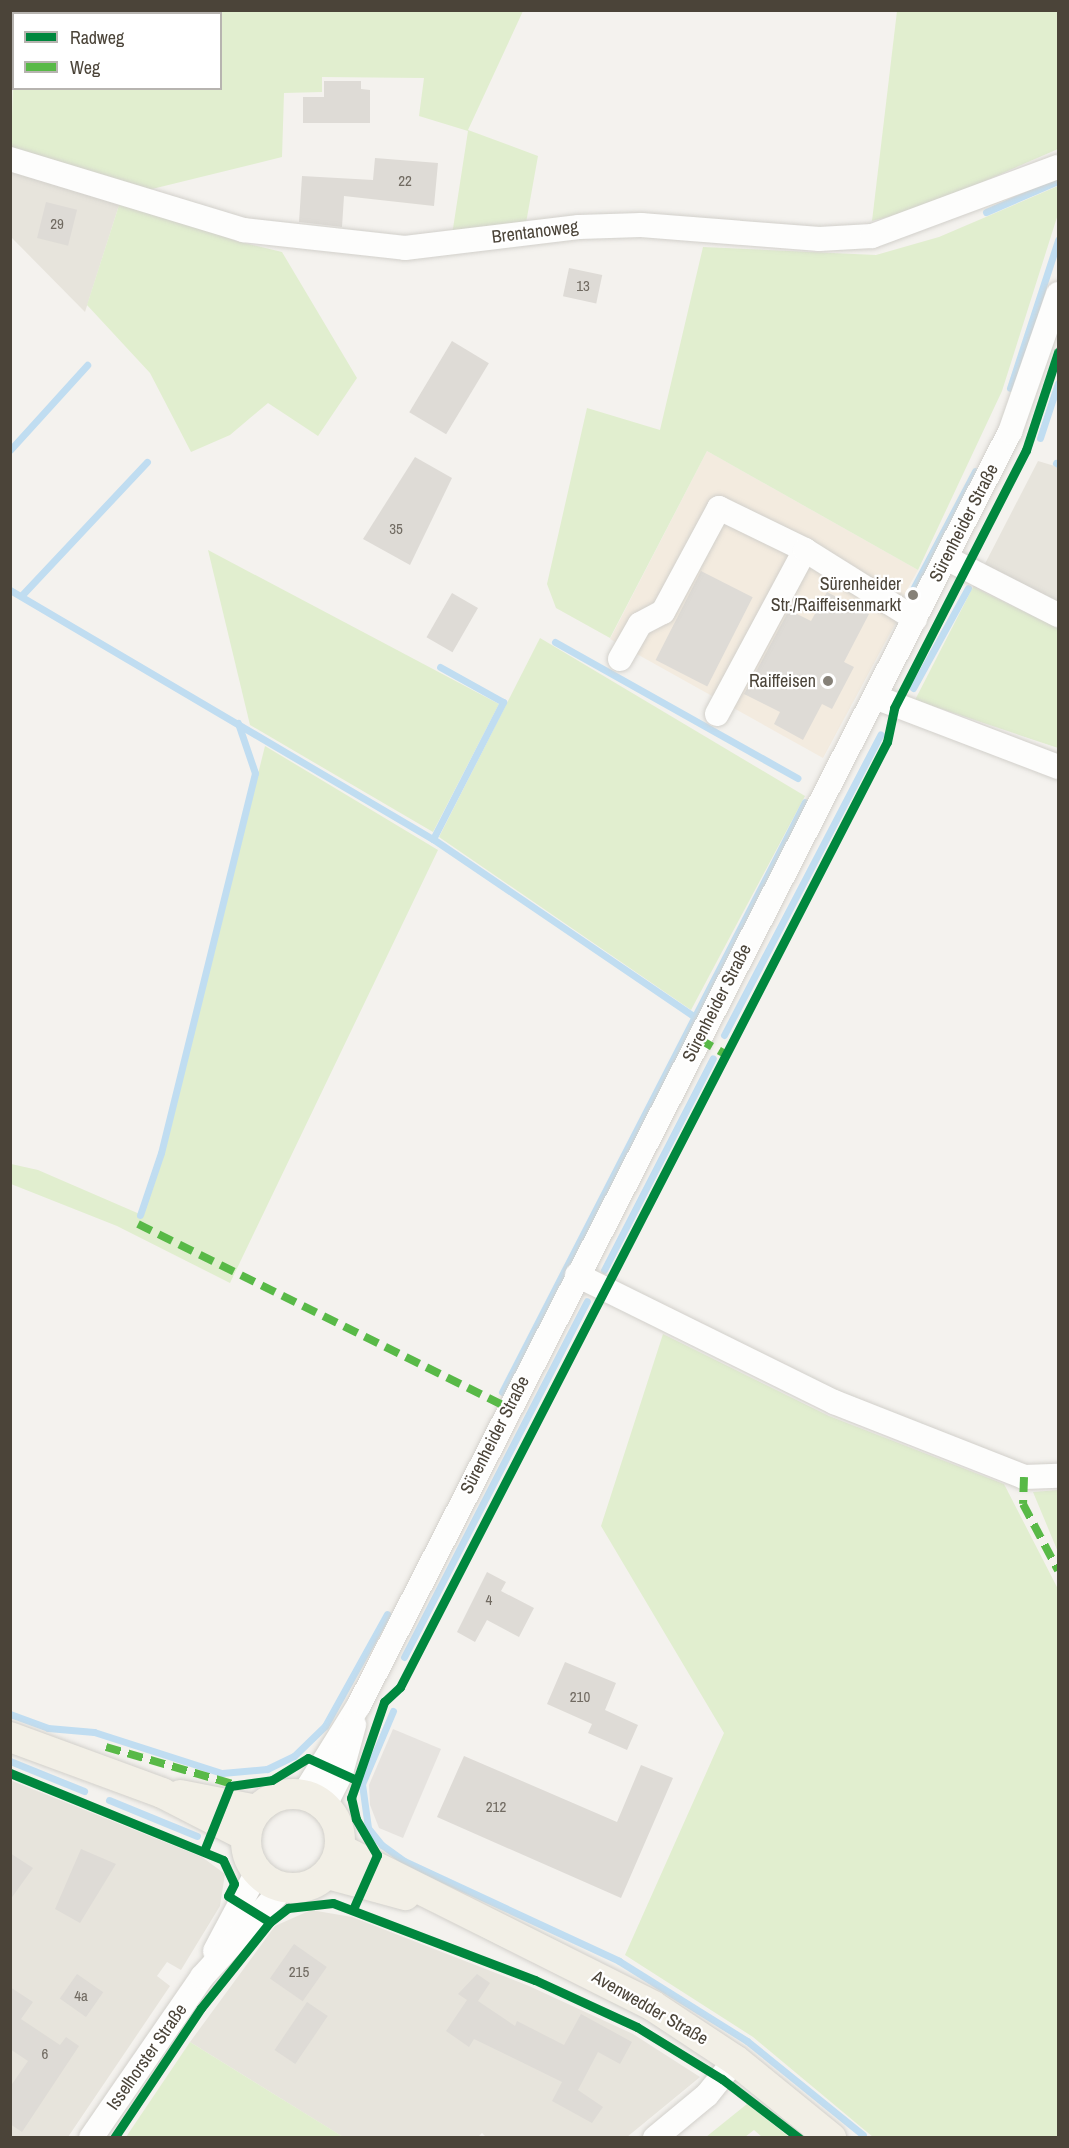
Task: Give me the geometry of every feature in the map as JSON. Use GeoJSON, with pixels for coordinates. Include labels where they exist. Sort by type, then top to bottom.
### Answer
{"type":"FeatureCollection","features":[{"type":"Feature","properties":{"kind":"main road"},"geometry":{"type":"LineString","coordinates":[[10,1737],[251,1823]]}},
{"type":"Feature","properties":{"kind":"main road"},"geometry":{"type":"LineString","coordinates":[[286,1794],[314,1800],[335,1818],[334,1862],[315,1884],[284,1888],[257,1872],[251,1823],[286,1794]]}},
{"type":"Feature","properties":{"kind":"main road","name":"Avenwedder Straße"},"geometry":{"type":"LineString","coordinates":[[334,1862],[452,1907],[653,2006],[735,2060],[831,2138]]}},
{"type":"Feature","properties":{"kind":"street","name":"Brentanoweg"},"geometry":{"type":"LineString","coordinates":[[10,159],[243,230],[405,248],[600,226],[819,239],[872,236],[1059,167]]}},
{"type":"Feature","properties":{"kind":"street","name":"Sürenheider Straße"},"geometry":{"type":"LineString","coordinates":[[314,1800],[341,1773],[359,1706],[577,1275],[1010,432],[1059,294]]}},
{"type":"Feature","properties":{"kind":"street"},"geometry":{"type":"LineString","coordinates":[[620,659],[640,624],[663,612],[719,508],[805,550],[915,618]]}},
{"type":"Feature","properties":{"kind":"street"},"geometry":{"type":"LineString","coordinates":[[717,714],[805,550]]}},
{"type":"Feature","properties":{"kind":"street"},"geometry":{"type":"LineString","coordinates":[[946,558],[1059,615]]}},
{"type":"Feature","properties":{"kind":"street"},"geometry":{"type":"LineString","coordinates":[[875,697],[1059,767]]}},
{"type":"Feature","properties":{"kind":"street"},"geometry":{"type":"LineString","coordinates":[[577,1275],[834,1402],[1024,1477],[1059,1476]]}},
{"type":"Feature","properties":{"kind":"street","name":"Isselhorster Straße"},"geometry":{"type":"LineString","coordinates":[[91,2138],[202,1977],[257,1872]]}},
{"type":"Feature","properties":{"kind":"street","name":"Isselhorster Straße"},"geometry":{"type":"LineString","coordinates":[[202,1977],[284,1888]]}},
{"type":"Feature","properties":{"kind":"street"},"geometry":{"type":"LineString","coordinates":[[655,2138],[707,2096],[735,2060]]}},
{"type":"Feature","properties":{"kind":"shaded area"},"geometry":{"type":"Polygon","coordinates":[[[10,170],[121,199],[85,312],[11,237],[10,170]]]}},
{"type":"Feature","properties":{"kind":"shaded area"},"geometry":{"type":"Polygon","coordinates":[[[707,451],[918,570],[903,597],[908,600],[823,758],[610,639],[707,451]]]}},
{"type":"Feature","properties":{"kind":"shaded area"},"geometry":{"type":"Polygon","coordinates":[[[1038,461],[1058,467],[1058,628],[973,587],[1038,461]]]}},
{"type":"Feature","properties":{"kind":"shaded area"},"geometry":{"type":"Polygon","coordinates":[[[393,1729],[441,1749],[403,1838],[379,1828],[370,1805],[369,1785],[393,1729]]]}},
{"type":"Feature","properties":{"kind":"shaded area"},"geometry":{"type":"Polygon","coordinates":[[[10,1780],[202,1857],[225,1874],[220,1906],[181,1970],[167,1962],[157,1976],[170,1986],[68,2137],[11,2137],[10,1780]]]}},
{"type":"Feature","properties":{"kind":"shaded area"},"geometry":{"type":"Polygon","coordinates":[[[311,1910],[352,1917],[529,1986],[633,2034],[700,2077],[627,2137],[487,2138],[482,2133],[477,2138],[343,2137],[190,2042],[275,1926],[311,1910]]]}},
{"type":"Feature","properties":{"kind":"green space"},"geometry":{"type":"Polygon","coordinates":[[[11,10],[162,10],[12,12],[11,73],[11,10]]]}},
{"type":"Feature","properties":{"kind":"green space"},"geometry":{"type":"Polygon","coordinates":[[[523,11],[468,130],[538,156],[526,223],[452,235],[468,131],[419,116],[424,78],[322,77],[322,92],[284,93],[282,157],[148,190],[11,152],[13,90],[222,90],[222,12],[192,12],[523,11]]]}},
{"type":"Feature","properties":{"kind":"green space"},"geometry":{"type":"Polygon","coordinates":[[[897,11],[1058,11],[1058,149],[925,207],[872,221],[897,11]]]}},
{"type":"Feature","properties":{"kind":"green space"},"geometry":{"type":"Polygon","coordinates":[[[1058,186],[1058,214],[1002,391],[918,570],[707,451],[610,638],[556,608],[547,584],[587,408],[660,430],[703,247],[876,255],[939,237],[1058,186]]]}},
{"type":"Feature","properties":{"kind":"green space"},"geometry":{"type":"Polygon","coordinates":[[[121,199],[236,241],[282,252],[357,378],[318,436],[268,403],[230,435],[191,452],[150,373],[87,305],[121,199]]]}},
{"type":"Feature","properties":{"kind":"green space"},"geometry":{"type":"Polygon","coordinates":[[[208,550],[499,704],[433,832],[250,725],[208,550]]]}},
{"type":"Feature","properties":{"kind":"green space"},"geometry":{"type":"Polygon","coordinates":[[[973,587],[1058,628],[1058,748],[915,700],[973,587]]]}},
{"type":"Feature","properties":{"kind":"green space"},"geometry":{"type":"Polygon","coordinates":[[[540,638],[805,796],[691,1010],[439,837],[540,638]]]}},
{"type":"Feature","properties":{"kind":"green space"},"geometry":{"type":"Polygon","coordinates":[[[265,746],[438,850],[230,1283],[117,1226],[11,1184],[11,1164],[38,1170],[142,1215],[163,1154],[265,746]]]}},
{"type":"Feature","properties":{"kind":"green space"},"geometry":{"type":"Polygon","coordinates":[[[663,1334],[829,1416],[1004,1484],[1058,1589],[1058,2137],[873,2137],[753,2037],[625,1955],[724,1733],[601,1526],[663,1334]]]}},
{"type":"Feature","properties":{"kind":"green space"},"geometry":{"type":"Polygon","coordinates":[[[1058,1490],[1058,1552],[1033,1492],[1058,1490]]]}},
{"type":"Feature","properties":{"kind":"green space"},"geometry":{"type":"Polygon","coordinates":[[[190,2042],[332,2130],[343,2137],[126,2137],[190,2042]]]}},
{"type":"Feature","properties":{"kind":"green space"},"geometry":{"type":"Polygon","coordinates":[[[747,2104],[789,2137],[762,2137],[754,2130],[745,2137],[706,2137],[747,2104]]]}},
{"type":"Feature","properties":{"kind":"building"},"geometry":{"type":"Polygon","coordinates":[[[324,81],[361,81],[361,89],[370,90],[370,123],[303,123],[303,97],[324,97],[324,81]]]}},
{"type":"Feature","properties":{"kind":"building"},"geometry":{"type":"Polygon","coordinates":[[[375,158],[438,163],[434,206],[344,196],[342,227],[299,222],[302,176],[373,180],[375,158]]]}},
{"type":"Feature","properties":{"kind":"building"},"geometry":{"type":"Polygon","coordinates":[[[46,202],[77,210],[68,246],[37,238],[46,202]]]}},
{"type":"Feature","properties":{"kind":"building"},"geometry":{"type":"Polygon","coordinates":[[[569,268],[602,275],[596,303],[563,296],[569,268]]]}},
{"type":"Feature","properties":{"kind":"building"},"geometry":{"type":"Polygon","coordinates":[[[452,341],[489,363],[446,434],[409,412],[452,341]]]}},
{"type":"Feature","properties":{"kind":"building"},"geometry":{"type":"Polygon","coordinates":[[[415,457],[452,478],[410,565],[363,539],[415,457]]]}},
{"type":"Feature","properties":{"kind":"building"},"geometry":{"type":"Polygon","coordinates":[[[701,571],[753,597],[707,686],[656,660],[701,571]]]}},
{"type":"Feature","properties":{"kind":"building"},"geometry":{"type":"Polygon","coordinates":[[[827,592],[869,614],[844,662],[854,667],[832,709],[822,704],[803,740],[774,724],[780,712],[744,694],[789,610],[811,621],[827,592]]]}},
{"type":"Feature","properties":{"kind":"building"},"geometry":{"type":"Polygon","coordinates":[[[452,593],[478,608],[452,652],[426,637],[452,593]]]}},
{"type":"Feature","properties":{"kind":"building"},"geometry":{"type":"Polygon","coordinates":[[[487,1572],[506,1582],[501,1591],[534,1608],[519,1637],[487,1620],[475,1642],[457,1632],[487,1572]]]}},
{"type":"Feature","properties":{"kind":"building"},"geometry":{"type":"Polygon","coordinates":[[[565,1662],[616,1683],[605,1710],[638,1725],[627,1750],[588,1733],[592,1724],[547,1704],[565,1662]]]}},
{"type":"Feature","properties":{"kind":"building"},"geometry":{"type":"Polygon","coordinates":[[[464,1756],[617,1822],[641,1765],[673,1778],[621,1898],[437,1817],[464,1756]]]}},
{"type":"Feature","properties":{"kind":"building"},"geometry":{"type":"Polygon","coordinates":[[[81,1849],[116,1864],[80,1923],[55,1909],[81,1849]]]}},
{"type":"Feature","properties":{"kind":"building"},"geometry":{"type":"Polygon","coordinates":[[[10,1853],[33,1868],[10,1900],[10,1853]]]}},
{"type":"Feature","properties":{"kind":"building"},"geometry":{"type":"Polygon","coordinates":[[[294,1944],[327,1967],[303,2001],[270,1978],[294,1944]]]}},
{"type":"Feature","properties":{"kind":"building"},"geometry":{"type":"Polygon","coordinates":[[[77,1974],[103,1992],[86,2017],[60,1999],[77,1974]]]}},
{"type":"Feature","properties":{"kind":"building"},"geometry":{"type":"Polygon","coordinates":[[[477,1974],[490,1983],[478,2001],[515,2026],[517,2021],[564,2045],[581,2014],[632,2042],[620,2064],[598,2052],[578,2090],[603,2107],[592,2123],[552,2101],[562,2082],[474,2039],[469,2047],[446,2031],[467,2000],[458,1994],[477,1974]]]}},
{"type":"Feature","properties":{"kind":"building"},"geometry":{"type":"Polygon","coordinates":[[[10,1987],[33,2002],[21,2019],[60,2045],[66,2037],[79,2046],[22,2132],[10,2124],[10,2087],[28,2061],[10,2049],[10,1987]]]}},
{"type":"Feature","properties":{"kind":"building"},"geometry":{"type":"Polygon","coordinates":[[[307,2002],[328,2016],[295,2064],[275,2050],[307,2002]]]}},
{"type":"Feature","properties":{"kind":"waterway"},"geometry":{"type":"LineString","coordinates":[[174,12],[180,10]]}},
{"type":"Feature","properties":{"kind":"waterway"},"geometry":{"type":"LineString","coordinates":[[986,212],[1058,181]]}},
{"type":"Feature","properties":{"kind":"waterway"},"geometry":{"type":"LineString","coordinates":[[1010,388],[1058,240]]}},
{"type":"Feature","properties":{"kind":"waterway"},"geometry":{"type":"LineString","coordinates":[[10,450],[87,365]]}},
{"type":"Feature","properties":{"kind":"waterway"},"geometry":{"type":"LineString","coordinates":[[1040,438],[1058,383]]}},
{"type":"Feature","properties":{"kind":"waterway"},"geometry":{"type":"LineString","coordinates":[[21,596],[147,462]]}},
{"type":"Feature","properties":{"kind":"waterway"},"geometry":{"type":"LineString","coordinates":[[910,595],[975,471]]}},
{"type":"Feature","properties":{"kind":"waterway"},"geometry":{"type":"LineString","coordinates":[[913,688],[968,588]]}},
{"type":"Feature","properties":{"kind":"waterway"},"geometry":{"type":"LineString","coordinates":[[10,590],[433,839],[693,1016]]}},
{"type":"Feature","properties":{"kind":"waterway"},"geometry":{"type":"LineString","coordinates":[[555,642],[797,778]]}},
{"type":"Feature","properties":{"kind":"waterway"},"geometry":{"type":"LineString","coordinates":[[433,839],[503,702],[440,667]]}},
{"type":"Feature","properties":{"kind":"waterway"},"geometry":{"type":"LineString","coordinates":[[140,1215],[161,1153],[255,773],[238,723]]}},
{"type":"Feature","properties":{"kind":"waterway"},"geometry":{"type":"LineString","coordinates":[[724,1035],[881,734]]}},
{"type":"Feature","properties":{"kind":"waterway"},"geometry":{"type":"LineString","coordinates":[[502,1392],[805,802]]}},
{"type":"Feature","properties":{"kind":"waterway"},"geometry":{"type":"LineString","coordinates":[[604,1270],[713,1058]]}},
{"type":"Feature","properties":{"kind":"waterway"},"geometry":{"type":"LineString","coordinates":[[404,1657],[587,1301]]}},
{"type":"Feature","properties":{"kind":"waterway"},"geometry":{"type":"LineString","coordinates":[[10,1714],[48,1728],[94,1732],[222,1773],[267,1769],[294,1756],[325,1726],[387,1614]]}},
{"type":"Feature","properties":{"kind":"waterway"},"geometry":{"type":"LineString","coordinates":[[393,1711],[362,1784],[368,1828],[382,1845],[404,1861],[619,1961],[747,2041],[863,2135]]}},
{"type":"Feature","properties":{"kind":"waterway"},"geometry":{"type":"LineString","coordinates":[[10,1761],[84,1791]]}},
{"type":"Feature","properties":{"kind":"waterway"},"geometry":{"type":"LineString","coordinates":[[109,1800],[197,1836]]}},
{"type":"Feature","properties":{"kind":"marked path"},"geometry":{"type":"LineString","coordinates":[[699,1039],[725,1054]]}},
{"type":"Feature","properties":{"kind":"marked path"},"geometry":{"type":"LineString","coordinates":[[138,1224],[509,1408]]}},
{"type":"Feature","properties":{"kind":"marked path"},"geometry":{"type":"LineString","coordinates":[[1024,1477],[1023,1504],[1058,1570]]}},
{"type":"Feature","properties":{"kind":"marked path"},"geometry":{"type":"LineString","coordinates":[[106,1747],[236,1785]]}},
{"type":"Feature","properties":{"kind":"cycle path"},"geometry":{"type":"LineString","coordinates":[[354,1907],[377,1855],[356,1819],[351,1798],[384,1702],[400,1687],[887,742],[894,708],[1026,450],[1058,352]]}},
{"type":"Feature","properties":{"kind":"cycle path"},"geometry":{"type":"LineString","coordinates":[[204,1851],[230,1786],[272,1780],[308,1758],[354,1779]]}},
{"type":"Feature","properties":{"kind":"cycle path"},"geometry":{"type":"LineString","coordinates":[[10,1773],[223,1860],[234,1884],[228,1896],[270,1922]]}},
{"type":"Feature","properties":{"kind":"cycle path"},"geometry":{"type":"LineString","coordinates":[[114,2138],[201,2008],[270,1922],[288,1908],[333,1903],[535,1980],[637,2027],[722,2079],[799,2138]]}},
{"type":"Feature","properties":{"kind":"place","name":"Sürenheider Str./Raiffeisenmarkt"},"geometry":{"type":"Point","coordinates":[913,595]}},
{"type":"Feature","properties":{"kind":"place","name":"Raiffeisen"},"geometry":{"type":"Point","coordinates":[828,681]}}]}
